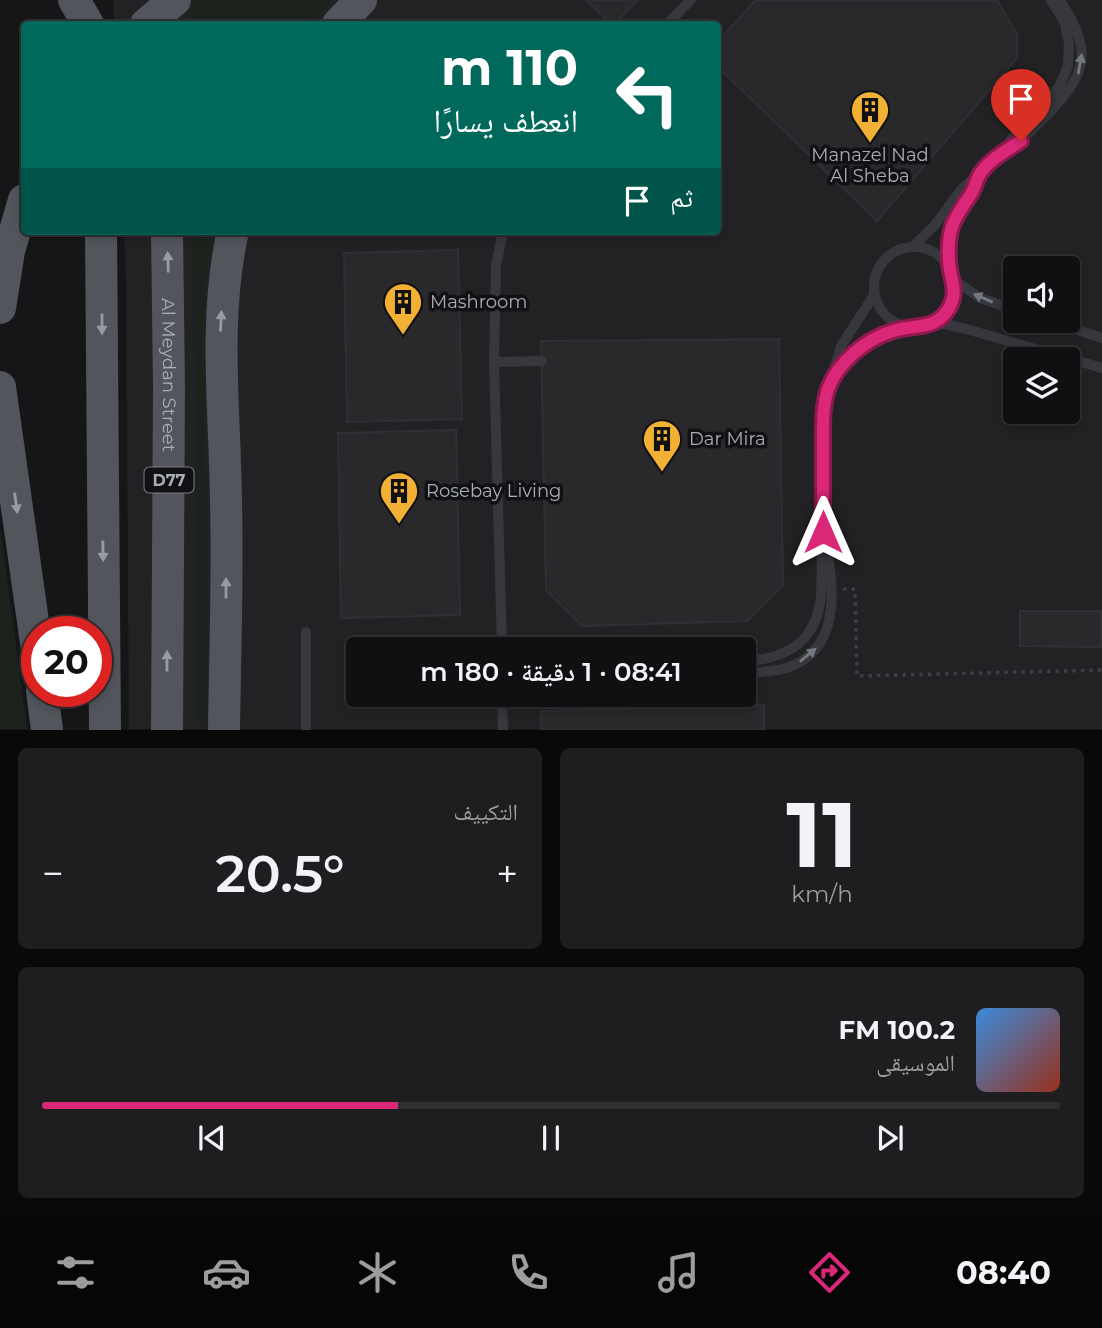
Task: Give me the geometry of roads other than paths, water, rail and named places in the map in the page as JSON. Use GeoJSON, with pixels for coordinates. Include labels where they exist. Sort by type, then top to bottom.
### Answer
{"type":"FeatureCollection","features":[{"type":"Feature","properties":{"kind":"main road"},"geometry":{"type":"LineString","coordinates":[[74,0],[88,21]]}},
{"type":"Feature","properties":{"kind":"main road"},"geometry":{"type":"LineString","coordinates":[[90,21],[91,0]]}},
{"type":"Feature","properties":{"kind":"main road"},"geometry":{"type":"LineString","coordinates":[[156,0],[158,21]]}},
{"type":"Feature","properties":{"kind":"main road"},"geometry":{"type":"LineString","coordinates":[[150,21],[175,0]]}},
{"type":"Feature","properties":{"kind":"main road"},"geometry":{"type":"LineString","coordinates":[[341,21],[360,0]]}},
{"type":"Feature","properties":{"kind":"main road"},"geometry":{"type":"LineString","coordinates":[[0,308],[9,251],[21,210]]}},
{"type":"Feature","properties":{"kind":"main road"},"geometry":{"type":"LineString","coordinates":[[101,235],[105,730]]}},
{"type":"Feature","properties":{"kind":"main road","name":"Al Meydan Street"},"geometry":{"type":"LineString","coordinates":[[167,235],[167,730]]}},
{"type":"Feature","properties":{"kind":"main road"},"geometry":{"type":"LineString","coordinates":[[224,730],[226,504],[221,320],[232,235]]}},
{"type":"Feature","properties":{"kind":"main road"},"geometry":{"type":"LineString","coordinates":[[0,387],[32,616]]}},
{"type":"Feature","properties":{"kind":"main road"},"geometry":{"type":"LineString","coordinates":[[45,707],[47,730]]}},
{"type":"Feature","properties":{"kind":"lane"},"geometry":{"type":"LineString","coordinates":[[670,21],[691,0]]}},
{"type":"Feature","properties":{"kind":"lane"},"geometry":{"type":"LineString","coordinates":[[912,247],[928,233],[961,190],[1005,150],[1017,132],[1053,96],[1065,77],[1070,54],[1068,33],[1051,0]]}},
{"type":"Feature","properties":{"kind":"lane"},"geometry":{"type":"LineString","coordinates":[[1005,150],[1021,141],[1060,102],[1079,74],[1082,50],[1080,37],[1076,25],[1060,0]]}},
{"type":"Feature","properties":{"kind":"lane"},"geometry":{"type":"LineString","coordinates":[[829,386],[846,361],[864,345],[884,334],[907,327],[926,326],[935,322],[949,309],[953,300],[954,280],[949,267],[949,235],[953,221],[980,174]]}},
{"type":"Feature","properties":{"kind":"lane"},"geometry":{"type":"LineString","coordinates":[[502,235],[496,266],[494,362],[502,637]]}},
{"type":"Feature","properties":{"kind":"lane"},"geometry":{"type":"LineString","coordinates":[[756,661],[783,654],[800,642],[813,626],[821,596],[824,417],[829,386],[841,346],[874,295],[876,276],[885,260],[900,249],[928,249],[936,253],[949,267]]}},
{"type":"Feature","properties":{"kind":"lane"},"geometry":{"type":"LineString","coordinates":[[954,280],[980,298],[1003,306]]}},
{"type":"Feature","properties":{"kind":"lane"},"geometry":{"type":"LineString","coordinates":[[874,295],[882,313],[897,324],[907,327]]}},
{"type":"Feature","properties":{"kind":"lane"},"geometry":{"type":"LineString","coordinates":[[935,322],[1102,368]]}},
{"type":"Feature","properties":{"kind":"lane"},"geometry":{"type":"LineString","coordinates":[[1080,331],[1102,338]]}},
{"type":"Feature","properties":{"kind":"lane"},"geometry":{"type":"LineString","coordinates":[[494,362],[542,361]]}},
{"type":"Feature","properties":{"kind":"lane"},"geometry":{"type":"LineString","coordinates":[[756,672],[785,669],[807,657],[817,648],[829,626],[832,590],[823,532]]}},
{"type":"Feature","properties":{"kind":"lane"},"geometry":{"type":"LineString","coordinates":[[306,632],[306,730]]}},
{"type":"Feature","properties":{"kind":"lane"},"geometry":{"type":"LineString","coordinates":[[502,707],[503,730]]}},
{"type":"Feature","properties":{"kind":"place","name":"Manazel Nad Al Sheba"},"geometry":{"type":"Point","coordinates":[870,144]}},
{"type":"Feature","properties":{"kind":"place","name":"Mashroom"},"geometry":{"type":"Point","coordinates":[403,336]}},
{"type":"Feature","properties":{"kind":"place","name":"Dar Mira"},"geometry":{"type":"Point","coordinates":[662,473]}},
{"type":"Feature","properties":{"kind":"place","name":"Rosebay Living"},"geometry":{"type":"Point","coordinates":[399,525]}}]}
